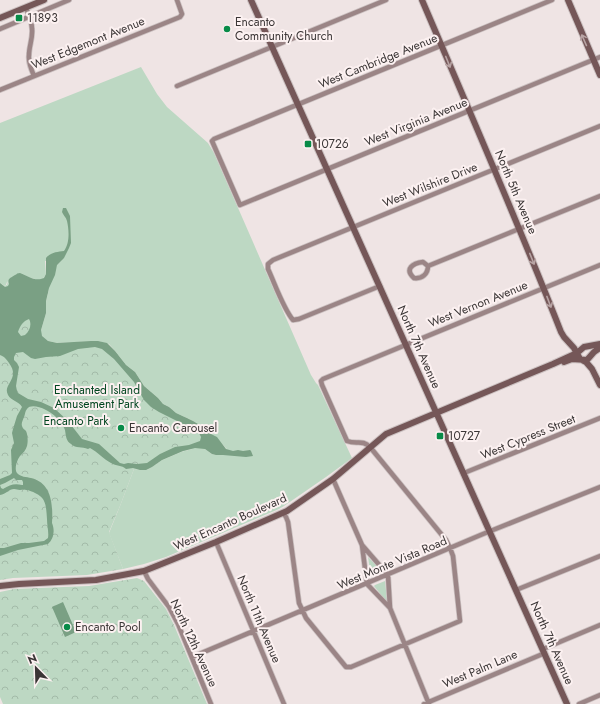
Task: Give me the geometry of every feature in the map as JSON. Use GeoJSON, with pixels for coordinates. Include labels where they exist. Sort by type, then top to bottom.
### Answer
{"type":"FeatureCollection","features":[{"type":"Feature","properties":{"kind":"street"},"geometry":{"type":"LineString","coordinates":[[0,18],[44,0]]}},
{"type":"Feature","properties":{"kind":"street"},"geometry":{"type":"LineString","coordinates":[[0,29],[69,0]]}},
{"type":"Feature","properties":{"kind":"street","name":"West Edgemont Avenue"},"geometry":{"type":"LineString","coordinates":[[0,90],[180,17],[182,14],[177,0]]}},
{"type":"Feature","properties":{"kind":"street","name":"North 7th Avenue"},"geometry":{"type":"LineString","coordinates":[[251,0],[567,704]]}},
{"type":"Feature","properties":{"kind":"street"},"geometry":{"type":"LineString","coordinates":[[177,86],[386,0]]}},
{"type":"Feature","properties":{"kind":"street","name":"North 5th Avenue"},"geometry":{"type":"LineString","coordinates":[[422,0],[495,169],[561,332],[577,352],[578,358],[586,362],[592,369],[600,385]]}},
{"type":"Feature","properties":{"kind":"street","name":"West Cambridge Avenue"},"geometry":{"type":"LineString","coordinates":[[240,205],[212,141],[214,139],[552,0]]}},
{"type":"Feature","properties":{"kind":"street"},"geometry":{"type":"LineString","coordinates":[[568,0],[600,75]]}},
{"type":"Feature","properties":{"kind":"street"},"geometry":{"type":"LineString","coordinates":[[26,8],[30,17],[32,28],[32,37],[28,55],[29,64],[34,76]]}},
{"type":"Feature","properties":{"kind":"street","name":"West Virginia Avenue"},"geometry":{"type":"LineString","coordinates":[[240,205],[600,57]]}},
{"type":"Feature","properties":{"kind":"street","name":"West Wilshire Drive"},"geometry":{"type":"LineString","coordinates":[[380,286],[299,319],[293,320],[289,316],[268,269],[268,264],[273,260],[600,126]]}},
{"type":"Feature","properties":{"kind":"street"},"geometry":{"type":"LineString","coordinates":[[428,266],[600,196]]}},
{"type":"Feature","properties":{"kind":"street","name":"West Vernon Avenue"},"geometry":{"type":"LineString","coordinates":[[370,447],[365,442],[347,441],[321,383],[323,379],[600,265]]}},
{"type":"Feature","properties":{"kind":"street"},"geometry":{"type":"LineString","coordinates":[[565,358],[569,350],[567,341]]}},
{"type":"Feature","properties":{"kind":"street","name":"West Encanto Boulevard"},"geometry":{"type":"LineString","coordinates":[[0,586],[96,580],[144,571],[216,542],[283,513],[293,507],[333,479],[386,434],[553,364],[584,347],[600,344]]}},
{"type":"Feature","properties":{"kind":"street","name":"West Encanto Boulevard"},"geometry":{"type":"LineString","coordinates":[[553,364],[572,360],[589,359],[594,352],[600,348]]}},
{"type":"Feature","properties":{"kind":"street","name":"West Cypress Street"},"geometry":{"type":"LineString","coordinates":[[464,473],[600,418]]}},
{"type":"Feature","properties":{"kind":"street"},"geometry":{"type":"LineString","coordinates":[[283,513],[288,522],[299,603],[302,611],[346,667],[351,667],[460,621],[453,556],[446,540],[370,447]]}},
{"type":"Feature","properties":{"kind":"street"},"geometry":{"type":"LineString","coordinates":[[333,479],[362,545],[367,584],[390,608]]}},
{"type":"Feature","properties":{"kind":"street","name":"West Monte Vista Road"},"geometry":{"type":"LineString","coordinates":[[192,657],[450,548],[600,487]]}},
{"type":"Feature","properties":{"kind":"street","name":"North 11th Avenue"},"geometry":{"type":"LineString","coordinates":[[216,542],[284,704]]}},
{"type":"Feature","properties":{"kind":"street"},"geometry":{"type":"LineString","coordinates":[[362,545],[388,575],[390,608],[427,703]]}},
{"type":"Feature","properties":{"kind":"street"},"geometry":{"type":"LineString","coordinates":[[516,590],[600,556]]}},
{"type":"Feature","properties":{"kind":"street","name":"North 12th Avenue"},"geometry":{"type":"LineString","coordinates":[[144,571],[148,579],[169,607],[178,624],[211,704]]}},
{"type":"Feature","properties":{"kind":"street","name":"West Palm Lane"},"geometry":{"type":"LineString","coordinates":[[427,703],[600,625]]}},
{"type":"Feature","properties":{"kind":"street"},"geometry":{"type":"LineString","coordinates":[[579,704],[600,695]]}},
{"type":"Feature","properties":{"kind":"green space"},"geometry":{"type":"Polygon","coordinates":[[[141,67],[157,94],[167,107],[208,143],[214,153],[311,375],[318,385],[352,458],[279,509],[166,557],[123,569],[109,533],[134,469],[147,470],[162,460],[192,449],[205,449],[216,455],[232,455],[215,436],[193,421],[176,413],[163,404],[144,386],[135,372],[126,365],[109,344],[98,341],[57,343],[43,338],[41,335],[41,330],[46,313],[46,301],[50,282],[53,278],[57,265],[62,260],[45,261],[46,274],[43,279],[33,279],[24,275],[7,282],[5,286],[0,283],[0,123],[141,67]]]}},
{"type":"Feature","properties":{"kind":"green space","name":"Encanto Park"},"geometry":{"type":"Polygon","coordinates":[[[56,251],[59,251],[64,258],[57,265],[55,275],[49,288],[46,301],[46,313],[41,330],[41,335],[43,338],[57,343],[98,341],[107,343],[126,365],[135,372],[144,386],[163,404],[176,413],[203,427],[217,437],[226,449],[233,451],[233,455],[216,455],[205,449],[192,449],[162,460],[147,470],[134,469],[109,532],[123,569],[87,575],[13,578],[0,580],[0,283],[5,286],[11,277],[20,273],[33,279],[43,279],[46,274],[46,258],[56,251]]]}},
{"type":"Feature","properties":{"kind":"green space"},"geometry":{"type":"Polygon","coordinates":[[[368,557],[380,569],[381,573],[371,577],[368,557]]]}},
{"type":"Feature","properties":{"kind":"green space"},"geometry":{"type":"Polygon","coordinates":[[[137,578],[144,581],[166,609],[207,704],[3,704],[0,697],[0,592],[14,589],[89,586],[137,578]]]}},
{"type":"Feature","properties":{"kind":"green space"},"geometry":{"type":"Polygon","coordinates":[[[385,581],[387,600],[386,601],[374,586],[385,581]]]}},
{"type":"Feature","properties":{"kind":"shaded area"},"geometry":{"type":"Polygon","coordinates":[[[63,208],[66,208],[70,216],[71,243],[64,258],[57,265],[55,275],[49,288],[46,301],[46,313],[41,330],[42,336],[48,341],[57,343],[98,341],[107,343],[126,365],[135,372],[144,386],[163,404],[176,413],[208,430],[211,434],[217,437],[226,449],[233,451],[250,450],[253,456],[216,455],[205,449],[195,448],[183,451],[162,460],[146,470],[133,468],[126,469],[113,464],[90,448],[88,449],[73,446],[67,440],[64,427],[57,418],[42,408],[35,406],[28,407],[22,427],[26,431],[28,441],[25,450],[18,460],[16,471],[24,477],[38,481],[47,490],[50,496],[52,509],[52,540],[48,544],[18,550],[0,556],[0,548],[21,543],[44,541],[48,538],[48,533],[45,504],[39,495],[28,490],[14,489],[0,495],[0,485],[0,479],[12,473],[11,450],[14,443],[12,433],[17,416],[22,407],[8,395],[7,388],[13,373],[9,363],[0,355],[0,283],[5,287],[8,286],[10,278],[20,273],[35,279],[44,278],[46,274],[46,258],[52,253],[64,251],[66,248],[68,225],[62,212],[63,208]],[[29,319],[23,322],[18,332],[21,336],[25,335],[29,329],[29,319]],[[95,347],[78,349],[60,356],[35,359],[23,352],[16,353],[14,360],[19,367],[16,386],[18,393],[28,399],[41,402],[54,408],[68,421],[82,439],[99,444],[120,463],[147,463],[160,454],[175,447],[189,445],[200,441],[201,437],[195,430],[151,407],[144,400],[134,382],[114,359],[102,349],[95,347]],[[14,478],[0,485],[1,488],[3,489],[14,484],[23,485],[22,480],[16,480],[14,478]]]}},
{"type":"Feature","properties":{"kind":"shaded area"},"geometry":{"type":"Polygon","coordinates":[[[63,602],[76,632],[65,637],[52,607],[63,602]]]}},
{"type":"Feature","properties":{"kind":"place","name":"11893"},"geometry":{"type":"Point","coordinates":[19,18]}},
{"type":"Feature","properties":{"kind":"place","name":"Encanto Community Church"},"geometry":{"type":"Point","coordinates":[227,29]}},
{"type":"Feature","properties":{"kind":"place","name":"10726"},"geometry":{"type":"Point","coordinates":[308,144]}},
{"type":"Feature","properties":{"kind":"place","name":"Encanto Carousel"},"geometry":{"type":"Point","coordinates":[121,428]}},
{"type":"Feature","properties":{"kind":"place","name":"10727"},"geometry":{"type":"Point","coordinates":[440,436]}},
{"type":"Feature","properties":{"kind":"place","name":"Encanto Pool"},"geometry":{"type":"Point","coordinates":[67,627]}},
{"type":"Feature","properties":{"kind":"park label","name":"Enchanted Island Amusement Park"},"geometry":{"type":"Point","coordinates":[97,397]}}]}
